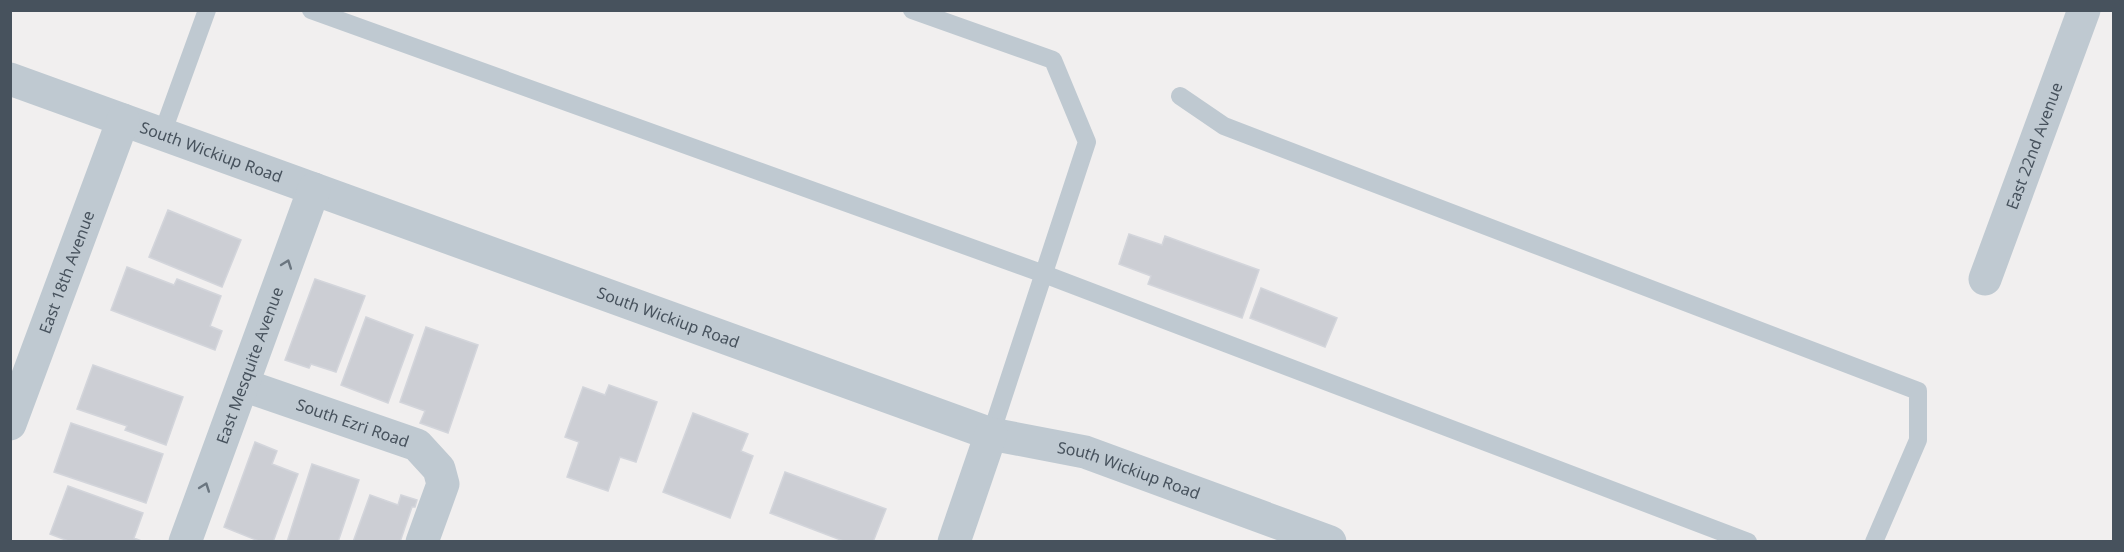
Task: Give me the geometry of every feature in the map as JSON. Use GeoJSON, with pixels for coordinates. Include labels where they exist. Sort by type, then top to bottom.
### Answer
{"type":"FeatureCollection","features":[{"type":"Feature","properties":{"kind":"street","name":"East 22nd Avenue"},"geometry":{"type":"LineString","coordinates":[[1985,279],[2084,10]]}},
{"type":"Feature","properties":{"kind":"street","name":"South Wickiup Road"},"geometry":{"type":"LineString","coordinates":[[10,79],[991,434],[1085,452],[1330,542]]}},
{"type":"Feature","properties":{"kind":"street","name":"East 18th Avenue"},"geometry":{"type":"LineString","coordinates":[[10,424],[123,120]]}},
{"type":"Feature","properties":{"kind":"street","name":"East Mesquite Avenue"},"geometry":{"type":"LineString","coordinates":[[185,542],[314,189]]}},
{"type":"Feature","properties":{"kind":"street","name":"South Ezri Road"},"geometry":{"type":"LineString","coordinates":[[243,385],[417,445],[439,469],[443,484],[423,542]]}},
{"type":"Feature","properties":{"kind":"street"},"geometry":{"type":"LineString","coordinates":[[954,542],[991,434]]}},
{"type":"Feature","properties":{"kind":"lane"},"geometry":{"type":"LineString","coordinates":[[162,134],[207,10]]}},
{"type":"Feature","properties":{"kind":"lane"},"geometry":{"type":"LineString","coordinates":[[311,10],[1044,274],[1748,542]]}},
{"type":"Feature","properties":{"kind":"lane"},"geometry":{"type":"LineString","coordinates":[[912,10],[1053,60],[1087,142],[991,434]]}},
{"type":"Feature","properties":{"kind":"lane"},"geometry":{"type":"LineString","coordinates":[[1180,96],[1224,126],[1918,391],[1918,440],[1874,542]]}},
{"type":"Feature","properties":{"kind":"building"},"geometry":{"type":"Polygon","coordinates":[[[168,210],[241,240],[222,287],[149,257],[168,210]]]}},
{"type":"Feature","properties":{"kind":"building"},"geometry":{"type":"Polygon","coordinates":[[[1129,234],[1162,245],[1165,236],[1259,270],[1242,318],[1148,284],[1151,276],[1119,264],[1129,234]]]}},
{"type":"Feature","properties":{"kind":"building"},"geometry":{"type":"Polygon","coordinates":[[[127,267],[174,285],[177,279],[221,296],[210,326],[222,331],[215,350],[111,310],[127,267]]]}},
{"type":"Feature","properties":{"kind":"building"},"geometry":{"type":"Polygon","coordinates":[[[315,279],[365,296],[336,372],[311,364],[309,368],[285,360],[315,279]]]}},
{"type":"Feature","properties":{"kind":"building"},"geometry":{"type":"Polygon","coordinates":[[[1261,288],[1337,318],[1325,347],[1250,318],[1261,288]]]}},
{"type":"Feature","properties":{"kind":"building"},"geometry":{"type":"Polygon","coordinates":[[[366,317],[413,335],[388,403],[341,385],[366,317]]]}},
{"type":"Feature","properties":{"kind":"building"},"geometry":{"type":"Polygon","coordinates":[[[426,327],[478,345],[448,433],[420,423],[425,411],[400,402],[426,327]]]}},
{"type":"Feature","properties":{"kind":"building"},"geometry":{"type":"Polygon","coordinates":[[[93,365],[183,397],[166,445],[125,430],[127,426],[77,409],[93,365]]]}},
{"type":"Feature","properties":{"kind":"building"},"geometry":{"type":"Polygon","coordinates":[[[609,385],[657,402],[636,462],[620,457],[608,491],[567,477],[579,442],[565,437],[583,387],[605,395],[609,385]]]}},
{"type":"Feature","properties":{"kind":"building"},"geometry":{"type":"Polygon","coordinates":[[[693,413],[748,434],[741,451],[753,456],[730,518],[663,492],[693,413]]]}},
{"type":"Feature","properties":{"kind":"building"},"geometry":{"type":"Polygon","coordinates":[[[71,423],[163,454],[146,503],[54,472],[71,423]]]}},
{"type":"Feature","properties":{"kind":"building"},"geometry":{"type":"Polygon","coordinates":[[[255,442],[277,451],[272,464],[298,474],[273,542],[261,542],[224,527],[255,442]]]}},
{"type":"Feature","properties":{"kind":"building"},"geometry":{"type":"Polygon","coordinates":[[[312,464],[359,480],[338,542],[287,542],[312,464]]]}},
{"type":"Feature","properties":{"kind":"building"},"geometry":{"type":"Polygon","coordinates":[[[785,472],[886,509],[873,542],[846,542],[770,513],[785,472]]]}},
{"type":"Feature","properties":{"kind":"building"},"geometry":{"type":"Polygon","coordinates":[[[68,486],[143,513],[134,538],[144,542],[71,542],[50,534],[68,486]]]}},
{"type":"Feature","properties":{"kind":"building"},"geometry":{"type":"Polygon","coordinates":[[[370,495],[398,505],[401,495],[417,500],[415,507],[412,507],[400,542],[353,542],[370,495]]]}}]}
